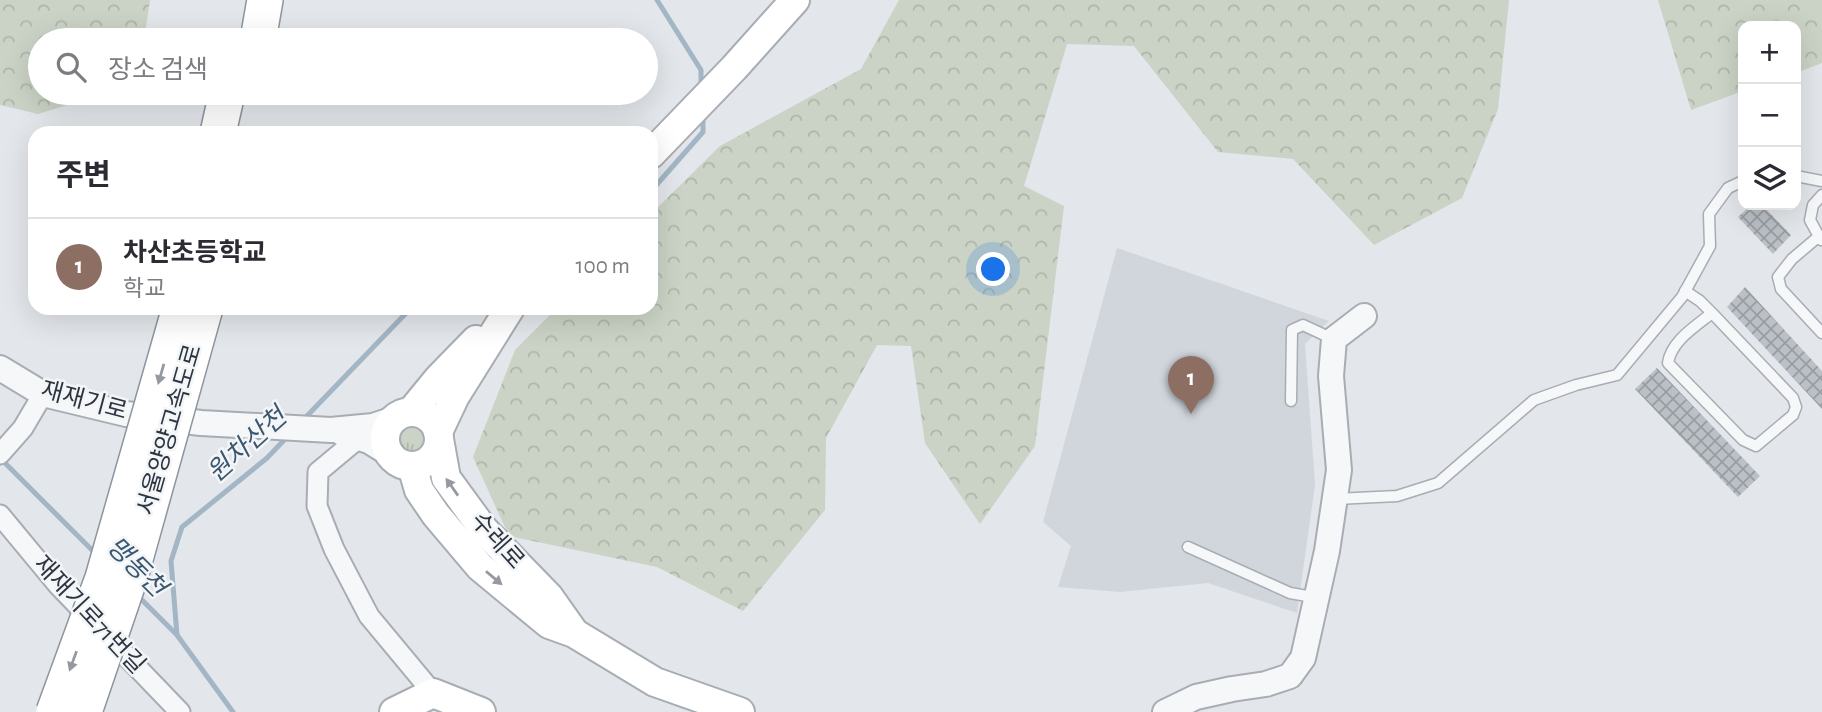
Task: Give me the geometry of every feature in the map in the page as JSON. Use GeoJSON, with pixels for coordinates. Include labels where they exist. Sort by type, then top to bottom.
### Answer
{"type":"FeatureCollection","features":[{"type":"Feature","properties":{"kind":"highway"},"geometry":{"type":"LineString","coordinates":[[239,28],[244,0]]}},
{"type":"Feature","properties":{"kind":"highway"},"geometry":{"type":"LineString","coordinates":[[260,28],[265,0]]}},
{"type":"Feature","properties":{"kind":"highway"},"geometry":{"type":"LineString","coordinates":[[220,126],[224,105]]}},
{"type":"Feature","properties":{"kind":"highway"},"geometry":{"type":"LineString","coordinates":[[241,126],[246,105]]}},
{"type":"Feature","properties":{"kind":"highway","name":"서울양양고속도로"},"geometry":{"type":"LineString","coordinates":[[54,712],[103,578],[178,315]]}},
{"type":"Feature","properties":{"kind":"highway","name":"서울양양고속도로"},"geometry":{"type":"LineString","coordinates":[[84,712],[130,577],[203,315]]}},
{"type":"Feature","properties":{"kind":"main road"},"geometry":{"type":"LineString","coordinates":[[658,147],[795,0]]}},
{"type":"Feature","properties":{"kind":"main road"},"geometry":{"type":"LineString","coordinates":[[502,315],[385,436],[401,460],[422,464],[431,458],[437,449],[438,435],[455,396],[505,315]]}},
{"type":"Feature","properties":{"kind":"main road"},"geometry":{"type":"LineString","coordinates":[[402,416],[428,417],[438,435]]}},
{"type":"Feature","properties":{"kind":"main road","name":"수레로"},"geometry":{"type":"LineString","coordinates":[[438,435],[446,478],[484,530],[549,597],[575,633]]}},
{"type":"Feature","properties":{"kind":"main road","name":"수레로"},"geometry":{"type":"LineString","coordinates":[[401,460],[436,515],[480,567],[549,624],[575,633],[655,682],[740,712]]}},
{"type":"Feature","properties":{"kind":"main road"},"geometry":{"type":"LineString","coordinates":[[394,712],[433,693],[481,712]]}},
{"type":"Feature","properties":{"kind":"street"},"geometry":{"type":"LineString","coordinates":[[1165,712],[1196,697],[1266,684],[1290,676],[1303,658],[1327,551],[1339,470],[1331,376],[1334,339],[1364,316]]}},
{"type":"Feature","properties":{"kind":"street","name":"재재기로"},"geometry":{"type":"LineString","coordinates":[[0,368],[43,394],[126,414],[201,423],[331,430]]}},
{"type":"Feature","properties":{"kind":"street"},"geometry":{"type":"LineString","coordinates":[[0,454],[23,428],[43,394]]}},
{"type":"Feature","properties":{"kind":"street"},"geometry":{"type":"LineString","coordinates":[[331,430],[373,426],[402,416]]}},
{"type":"Feature","properties":{"kind":"street"},"geometry":{"type":"LineString","coordinates":[[331,430],[360,437],[401,460]]}},
{"type":"Feature","properties":{"kind":"street"},"geometry":{"type":"LineString","coordinates":[[360,437],[318,472],[317,506],[334,549],[369,616],[433,693]]}},
{"type":"Feature","properties":{"kind":"street","name":"재재기로71번길"},"geometry":{"type":"LineString","coordinates":[[0,515],[58,585],[180,712]]}},
{"type":"Feature","properties":{"kind":"lane"},"geometry":{"type":"LineString","coordinates":[[1801,177],[1822,181]]}},
{"type":"Feature","properties":{"kind":"lane"},"geometry":{"type":"LineString","coordinates":[[1335,499],[1398,496],[1438,483],[1534,400],[1576,385],[1617,375],[1682,298],[1710,246],[1709,214],[1727,188],[1738,183]]}},
{"type":"Feature","properties":{"kind":"lane"},"geometry":{"type":"LineString","coordinates":[[1822,195],[1813,205],[1810,220],[1820,239],[1792,259],[1778,277],[1781,289],[1822,333]]}},
{"type":"Feature","properties":{"kind":"lane"},"geometry":{"type":"LineString","coordinates":[[1685,291],[1700,301],[1712,313],[1793,398],[1796,407],[1793,415],[1756,446],[1743,440],[1668,363],[1669,354],[1679,341],[1712,313]]}},
{"type":"Feature","properties":{"kind":"lane"},"geometry":{"type":"LineString","coordinates":[[1291,401],[1292,330],[1303,325],[1334,339]]}},
{"type":"Feature","properties":{"kind":"lane"},"geometry":{"type":"LineString","coordinates":[[1188,547],[1290,593],[1307,596],[1318,590]]}},
{"type":"Feature","properties":{"kind":"shaded area"},"geometry":{"type":"Polygon","coordinates":[[[1117,248],[1329,321],[1305,344],[1315,485],[1297,613],[1208,583],[1120,592],[1058,587],[1071,546],[1043,522],[1117,248]]]}},
{"type":"Feature","properties":{"kind":"green space"},"geometry":{"type":"Polygon","coordinates":[[[0,0],[150,0],[146,28],[28,28],[28,105],[68,105],[38,114],[0,105],[0,0]]]}},
{"type":"Feature","properties":{"kind":"green space"},"geometry":{"type":"Polygon","coordinates":[[[899,0],[1509,0],[1498,109],[1462,198],[1374,245],[1293,159],[1218,152],[1134,46],[1067,44],[1024,186],[1064,206],[1035,446],[980,524],[925,443],[911,346],[877,345],[826,438],[825,510],[743,611],[657,567],[509,536],[473,457],[515,350],[550,315],[658,315],[658,207],[720,146],[861,69],[899,0]]]}},
{"type":"Feature","properties":{"kind":"green space"},"geometry":{"type":"Polygon","coordinates":[[[1658,0],[1822,0],[1822,63],[1801,71],[1801,21],[1738,21],[1738,93],[1691,110],[1658,0]]]}},
{"type":"Feature","properties":{"kind":"green space"},"geometry":{"type":"Polygon","coordinates":[[[412,427],[422,431],[426,441],[422,451],[412,455],[402,451],[398,441],[402,431],[412,427]]]}},
{"type":"Feature","properties":{"kind":"building"},"geometry":{"type":"Polygon","coordinates":[[[1746,210],[1767,210],[1791,235],[1773,254],[1738,217],[1746,210]]]}},
{"type":"Feature","properties":{"kind":"building"},"geometry":{"type":"Polygon","coordinates":[[[1745,287],[1822,371],[1822,409],[1727,307],[1745,287]]]}},
{"type":"Feature","properties":{"kind":"building"},"geometry":{"type":"Polygon","coordinates":[[[1657,368],[1760,476],[1738,497],[1635,389],[1657,368]]]}},
{"type":"Feature","properties":{"kind":"waterway","name":"원차산천"},"geometry":{"type":"LineString","coordinates":[[657,0],[701,70],[701,83]]}},
{"type":"Feature","properties":{"kind":"waterway","name":"원차산천"},"geometry":{"type":"LineString","coordinates":[[658,183],[703,132],[703,118]]}},
{"type":"Feature","properties":{"kind":"waterway","name":"원차산천"},"geometry":{"type":"LineString","coordinates":[[304,419],[404,315]]}},
{"type":"Feature","properties":{"kind":"waterway","name":"원차산천"},"geometry":{"type":"LineString","coordinates":[[177,635],[171,561],[182,527],[267,458],[288,436]]}},
{"type":"Feature","properties":{"kind":"waterway","name":"맹동천"},"geometry":{"type":"LineString","coordinates":[[0,458],[97,555]]}},
{"type":"Feature","properties":{"kind":"waterway","name":"맹동천"},"geometry":{"type":"LineString","coordinates":[[136,594],[177,635],[233,712]]}},
{"type":"Feature","properties":{"kind":"place","name":"차산초등학교"},"geometry":{"type":"Point","coordinates":[1191,414]}}]}
